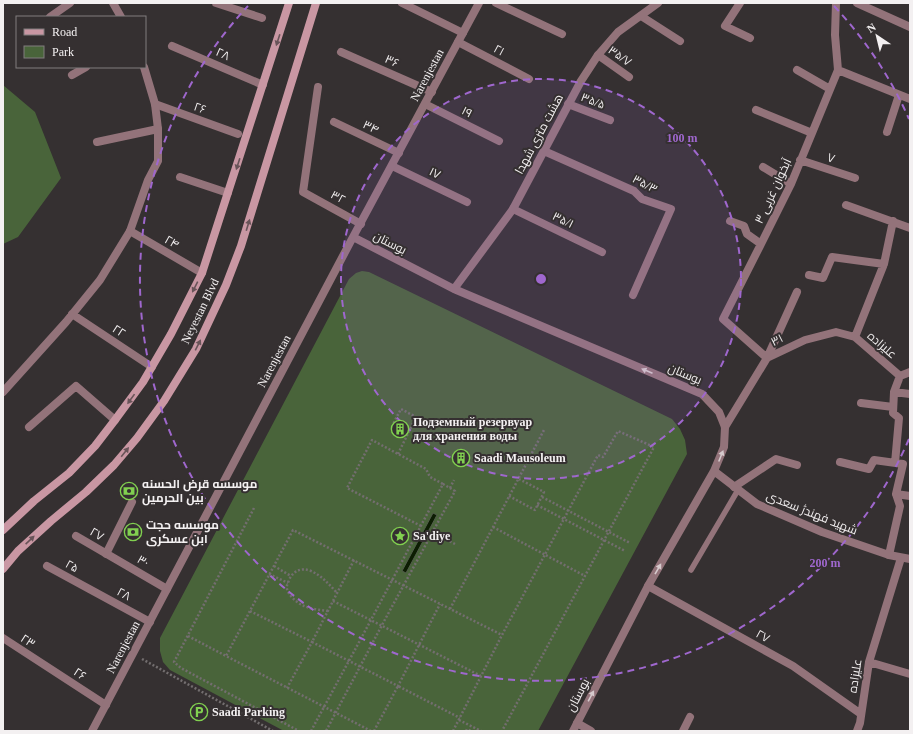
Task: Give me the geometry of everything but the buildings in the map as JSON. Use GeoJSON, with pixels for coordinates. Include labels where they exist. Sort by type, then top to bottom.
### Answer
{"type":"FeatureCollection","features":[{"type":"Feature","properties":{"kind":"main road","name":"Neyestan Blvd"},"geometry":{"type":"LineString","coordinates":[[3,530],[34,501],[69,473],[95,446],[143,382],[171,334],[202,273],[289,3]]}},
{"type":"Feature","properties":{"kind":"main road","name":"Neyestan Blvd"},"geometry":{"type":"LineString","coordinates":[[3,568],[18,551],[50,521],[86,492],[114,465],[164,401],[196,349],[226,285],[241,246],[316,3]]}},
{"type":"Feature","properties":{"kind":"street"},"geometry":{"type":"LineString","coordinates":[[51,16],[70,3]]}},
{"type":"Feature","properties":{"kind":"street"},"geometry":{"type":"LineString","coordinates":[[112,3],[120,16]]}},
{"type":"Feature","properties":{"kind":"street"},"geometry":{"type":"LineString","coordinates":[[216,3],[262,18]]}},
{"type":"Feature","properties":{"kind":"street"},"geometry":{"type":"LineString","coordinates":[[402,3],[463,33]]}},
{"type":"Feature","properties":{"kind":"street","name":"Narenjestan"},"geometry":{"type":"LineString","coordinates":[[92,731],[479,3]]}},
{"type":"Feature","properties":{"kind":"street"},"geometry":{"type":"LineString","coordinates":[[496,3],[562,34]]}},
{"type":"Feature","properties":{"kind":"street","name":"هشت متری شهدا"},"geometry":{"type":"LineString","coordinates":[[454,289],[513,209],[568,104],[598,55],[618,32],[658,3]]}},
{"type":"Feature","properties":{"kind":"street"},"geometry":{"type":"LineString","coordinates":[[740,3],[725,26],[750,38]]}},
{"type":"Feature","properties":{"kind":"street"},"geometry":{"type":"LineString","coordinates":[[836,3],[835,35],[838,70],[910,99]]}},
{"type":"Feature","properties":{"kind":"street"},"geometry":{"type":"LineString","coordinates":[[856,3],[910,27]]}},
{"type":"Feature","properties":{"kind":"street"},"geometry":{"type":"LineString","coordinates":[[641,16],[680,41]]}},
{"type":"Feature","properties":{"kind":"street","name":"۲۱"},"geometry":{"type":"LineString","coordinates":[[458,42],[529,79]]}},
{"type":"Feature","properties":{"kind":"street","name":"۲۸"},"geometry":{"type":"LineString","coordinates":[[172,46],[263,85]]}},
{"type":"Feature","properties":{"kind":"street","name":"۳۶"},"geometry":{"type":"LineString","coordinates":[[341,52],[432,92]]}},
{"type":"Feature","properties":{"kind":"street","name":"۳۵/۷"},"geometry":{"type":"LineString","coordinates":[[598,55],[630,77]]}},
{"type":"Feature","properties":{"kind":"street"},"geometry":{"type":"LineString","coordinates":[[72,75],[84,68]]}},
{"type":"Feature","properties":{"kind":"street"},"geometry":{"type":"LineString","coordinates":[[3,392],[100,280],[130,231],[148,180],[158,161],[158,130],[155,104],[144,68]]}},
{"type":"Feature","properties":{"kind":"street"},"geometry":{"type":"LineString","coordinates":[[797,70],[830,89]]}},
{"type":"Feature","properties":{"kind":"street","name":"آبخوان غربی ۳"},"geometry":{"type":"LineString","coordinates":[[723,319],[762,244],[790,184],[838,70]]}},
{"type":"Feature","properties":{"kind":"street","name":"۳۲"},"geometry":{"type":"LineString","coordinates":[[318,87],[303,192],[361,224]]}},
{"type":"Feature","properties":{"kind":"street"},"geometry":{"type":"LineString","coordinates":[[887,132],[899,95]]}},
{"type":"Feature","properties":{"kind":"street","name":"۲۶"},"geometry":{"type":"LineString","coordinates":[[155,104],[238,134]]}},
{"type":"Feature","properties":{"kind":"street","name":"۱۹"},"geometry":{"type":"LineString","coordinates":[[425,104],[499,141]]}},
{"type":"Feature","properties":{"kind":"street","name":"۳۵/۵"},"geometry":{"type":"LineString","coordinates":[[568,104],[610,120]]}},
{"type":"Feature","properties":{"kind":"street"},"geometry":{"type":"LineString","coordinates":[[756,110],[812,133]]}},
{"type":"Feature","properties":{"kind":"street","name":"۳۴"},"geometry":{"type":"LineString","coordinates":[[334,122],[399,153]]}},
{"type":"Feature","properties":{"kind":"street"},"geometry":{"type":"LineString","coordinates":[[97,142],[158,130]]}},
{"type":"Feature","properties":{"kind":"street","name":"۳۵/۳"},"geometry":{"type":"LineString","coordinates":[[544,151],[634,191],[642,198],[671,209],[633,295]]}},
{"type":"Feature","properties":{"kind":"street","name":"۷"},"geometry":{"type":"LineString","coordinates":[[800,160],[855,178]]}},
{"type":"Feature","properties":{"kind":"street","name":"۱۷"},"geometry":{"type":"LineString","coordinates":[[392,166],[467,202]]}},
{"type":"Feature","properties":{"kind":"street"},"geometry":{"type":"LineString","coordinates":[[763,168],[790,184]]}},
{"type":"Feature","properties":{"kind":"street"},"geometry":{"type":"LineString","coordinates":[[180,177],[228,194]]}},
{"type":"Feature","properties":{"kind":"street"},"geometry":{"type":"LineString","coordinates":[[846,205],[910,228]]}},
{"type":"Feature","properties":{"kind":"street","name":"۳۵/۱"},"geometry":{"type":"LineString","coordinates":[[513,209],[602,252]]}},
{"type":"Feature","properties":{"kind":"street"},"geometry":{"type":"LineString","coordinates":[[730,221],[744,226],[747,234],[762,244]]}},
{"type":"Feature","properties":{"kind":"street","name":"علیزاده"},"geometry":{"type":"LineString","coordinates":[[889,555],[900,506],[896,494],[899,464],[899,418],[893,414],[893,407],[894,392],[900,376],[854,336],[884,264],[893,221]]}},
{"type":"Feature","properties":{"kind":"street","name":"۲۴"},"geometry":{"type":"LineString","coordinates":[[130,231],[202,273]]}},
{"type":"Feature","properties":{"kind":"street","name":"بوستان"},"geometry":{"type":"LineString","coordinates":[[354,238],[454,289],[702,394],[719,412],[725,427],[724,447],[714,471],[648,586],[575,727]]}},
{"type":"Feature","properties":{"kind":"street"},"geometry":{"type":"LineString","coordinates":[[809,275],[823,278],[832,257],[884,264]]}},
{"type":"Feature","properties":{"kind":"street"},"geometry":{"type":"LineString","coordinates":[[725,427],[767,358],[797,292]]}},
{"type":"Feature","properties":{"kind":"street","name":"۲۲"},"geometry":{"type":"LineString","coordinates":[[72,314],[152,367]]}},
{"type":"Feature","properties":{"kind":"street","name":"۳۱"},"geometry":{"type":"LineString","coordinates":[[723,319],[767,358],[804,340],[836,332],[854,336]]}},
{"type":"Feature","properties":{"kind":"street"},"geometry":{"type":"LineString","coordinates":[[900,376],[910,372]]}},
{"type":"Feature","properties":{"kind":"street"},"geometry":{"type":"LineString","coordinates":[[29,427],[76,386],[116,420]]}},
{"type":"Feature","properties":{"kind":"street"},"geometry":{"type":"LineString","coordinates":[[894,392],[910,394]]}},
{"type":"Feature","properties":{"kind":"street"},"geometry":{"type":"LineString","coordinates":[[862,403],[893,407]]}},
{"type":"Feature","properties":{"kind":"street"},"geometry":{"type":"LineString","coordinates":[[736,488],[776,459],[797,465]]}},
{"type":"Feature","properties":{"kind":"street"},"geometry":{"type":"LineString","coordinates":[[840,462],[869,469],[874,460],[899,464]]}},
{"type":"Feature","properties":{"kind":"street","name":"شهید فهندژ سعدی"},"geometry":{"type":"LineString","coordinates":[[714,471],[757,504],[822,532],[889,555],[910,559]]}},
{"type":"Feature","properties":{"kind":"street"},"geometry":{"type":"LineString","coordinates":[[896,494],[910,496]]}},
{"type":"Feature","properties":{"kind":"street"},"geometry":{"type":"LineString","coordinates":[[106,554],[132,502]]}},
{"type":"Feature","properties":{"kind":"street","name":"۲۷"},"geometry":{"type":"LineString","coordinates":[[76,536],[106,554]]}},
{"type":"Feature","properties":{"kind":"street","name":"۳۰"},"geometry":{"type":"LineString","coordinates":[[106,554],[167,589]]}},
{"type":"Feature","properties":{"kind":"street","name":"علیزاده"},"geometry":{"type":"LineString","coordinates":[[857,731],[860,723],[869,662],[901,558]]}},
{"type":"Feature","properties":{"kind":"street","name":"۲۵"},"geometry":{"type":"LineString","coordinates":[[47,566],[86,588]]}},
{"type":"Feature","properties":{"kind":"street","name":"۲۷"},"geometry":{"type":"LineString","coordinates":[[648,586],[793,666],[861,714]]}},
{"type":"Feature","properties":{"kind":"street","name":"۲۸"},"geometry":{"type":"LineString","coordinates":[[86,588],[150,622]]}},
{"type":"Feature","properties":{"kind":"street","name":"۲۳"},"geometry":{"type":"LineString","coordinates":[[3,638],[40,663]]}},
{"type":"Feature","properties":{"kind":"street"},"geometry":{"type":"LineString","coordinates":[[869,662],[910,674]]}},
{"type":"Feature","properties":{"kind":"street","name":"۲۶"},"geometry":{"type":"LineString","coordinates":[[40,663],[106,705]]}},
{"type":"Feature","properties":{"kind":"street"},"geometry":{"type":"LineString","coordinates":[[683,731],[690,717]]}},
{"type":"Feature","properties":{"kind":"street"},"geometry":{"type":"LineString","coordinates":[[575,727],[592,731]]}},
{"type":"Feature","properties":{"kind":"lane"},"geometry":{"type":"LineString","coordinates":[[691,570],[736,488]]}},
{"type":"Feature","properties":{"kind":"path"},"geometry":{"type":"LineString","coordinates":[[398,454],[416,417],[401,409],[393,424],[400,428]]}},
{"type":"Feature","properties":{"kind":"path"},"geometry":{"type":"LineString","coordinates":[[450,609],[544,430]]}},
{"type":"Feature","properties":{"kind":"path"},"geometry":{"type":"LineString","coordinates":[[453,731],[598,455],[603,457],[618,430],[654,447],[502,731]]}},
{"type":"Feature","properties":{"kind":"path"},"geometry":{"type":"LineString","coordinates":[[326,731],[455,491],[430,477],[426,469],[372,440],[347,488],[421,526]]}},
{"type":"Feature","properties":{"kind":"path"},"geometry":{"type":"LineString","coordinates":[[509,496],[535,510],[544,492],[519,479]]}},
{"type":"Feature","properties":{"kind":"path"},"geometry":{"type":"LineString","coordinates":[[450,488],[454,480]]}},
{"type":"Feature","properties":{"kind":"path"},"geometry":{"type":"LineString","coordinates":[[311,731],[443,484]]}},
{"type":"Feature","properties":{"kind":"path"},"geometry":{"type":"LineString","coordinates":[[542,497],[630,542]]}},
{"type":"Feature","properties":{"kind":"path"},"geometry":{"type":"LineString","coordinates":[[537,505],[625,551]]}},
{"type":"Feature","properties":{"kind":"path"},"geometry":{"type":"LineString","coordinates":[[254,508],[174,662],[181,668],[299,731]]}},
{"type":"Feature","properties":{"kind":"path"},"geometry":{"type":"LineString","coordinates":[[493,527],[585,576]]}},
{"type":"Feature","properties":{"kind":"path"},"geometry":{"type":"LineString","coordinates":[[226,656],[293,530],[502,636]]}},
{"type":"Feature","properties":{"kind":"path"},"geometry":{"type":"LineString","coordinates":[[432,532],[455,544]]}},
{"type":"Feature","properties":{"kind":"path"},"geometry":{"type":"LineString","coordinates":[[287,688],[354,560]]}},
{"type":"Feature","properties":{"kind":"path"},"geometry":{"type":"LineString","coordinates":[[274,566],[291,576]]}},
{"type":"Feature","properties":{"kind":"path"},"geometry":{"type":"LineString","coordinates":[[328,611],[303,606],[292,598],[286,587],[291,576],[294,572],[301,569],[310,570],[321,576],[337,593]]}},
{"type":"Feature","properties":{"kind":"path"},"geometry":{"type":"LineString","coordinates":[[269,574],[288,583]]}},
{"type":"Feature","properties":{"kind":"path"},"geometry":{"type":"LineString","coordinates":[[333,601],[482,676]]}},
{"type":"Feature","properties":{"kind":"path"},"geometry":{"type":"LineString","coordinates":[[374,731],[440,604]]}},
{"type":"Feature","properties":{"kind":"path"},"geometry":{"type":"LineString","coordinates":[[250,611],[360,666],[481,731]]}},
{"type":"Feature","properties":{"kind":"path"},"geometry":{"type":"LineString","coordinates":[[188,636],[371,731]]}},
{"type":"Feature","properties":{"kind":"path"},"geometry":{"type":"LineString","coordinates":[[133,654],[273,731]]}},
{"type":"Feature","properties":{"kind":"path"},"geometry":{"type":"LineString","coordinates":[[466,731],[467,729],[471,731]]}},
{"type":"Feature","properties":{"kind":"green space"},"geometry":{"type":"Polygon","coordinates":[[[3,85],[35,112],[61,178],[18,237],[3,244],[3,85]]]}},
{"type":"Feature","properties":{"kind":"green space"},"geometry":{"type":"Polygon","coordinates":[[[362,271],[369,272],[672,419],[680,429],[685,440],[687,454],[538,731],[284,731],[170,670],[163,662],[160,651],[160,638],[349,279],[356,273],[362,271]]]}},
{"type":"Feature","properties":{"kind":"shaded area"},"geometry":{"type":"Polygon","coordinates":[[[433,513],[437,515],[406,573],[402,571],[433,513]]]}},
{"type":"Feature","properties":{"kind":"place","name":"Подземный резервуар для хранения воды"},"geometry":{"type":"Point","coordinates":[400,429]}},
{"type":"Feature","properties":{"kind":"place","name":"Saadi Mausoleum"},"geometry":{"type":"Point","coordinates":[461,458]}},
{"type":"Feature","properties":{"kind":"place","name":"موسسه قرض الحسنه بین الحرمین"},"geometry":{"type":"Point","coordinates":[129,491]}},
{"type":"Feature","properties":{"kind":"place","name":"موسسه حجت ابن عسکری"},"geometry":{"type":"Point","coordinates":[133,532]}},
{"type":"Feature","properties":{"kind":"place","name":"Sa'diye"},"geometry":{"type":"Point","coordinates":[400,536]}},
{"type":"Feature","properties":{"kind":"place","name":"Saadi Parking"},"geometry":{"type":"Point","coordinates":[199,712]}}]}
